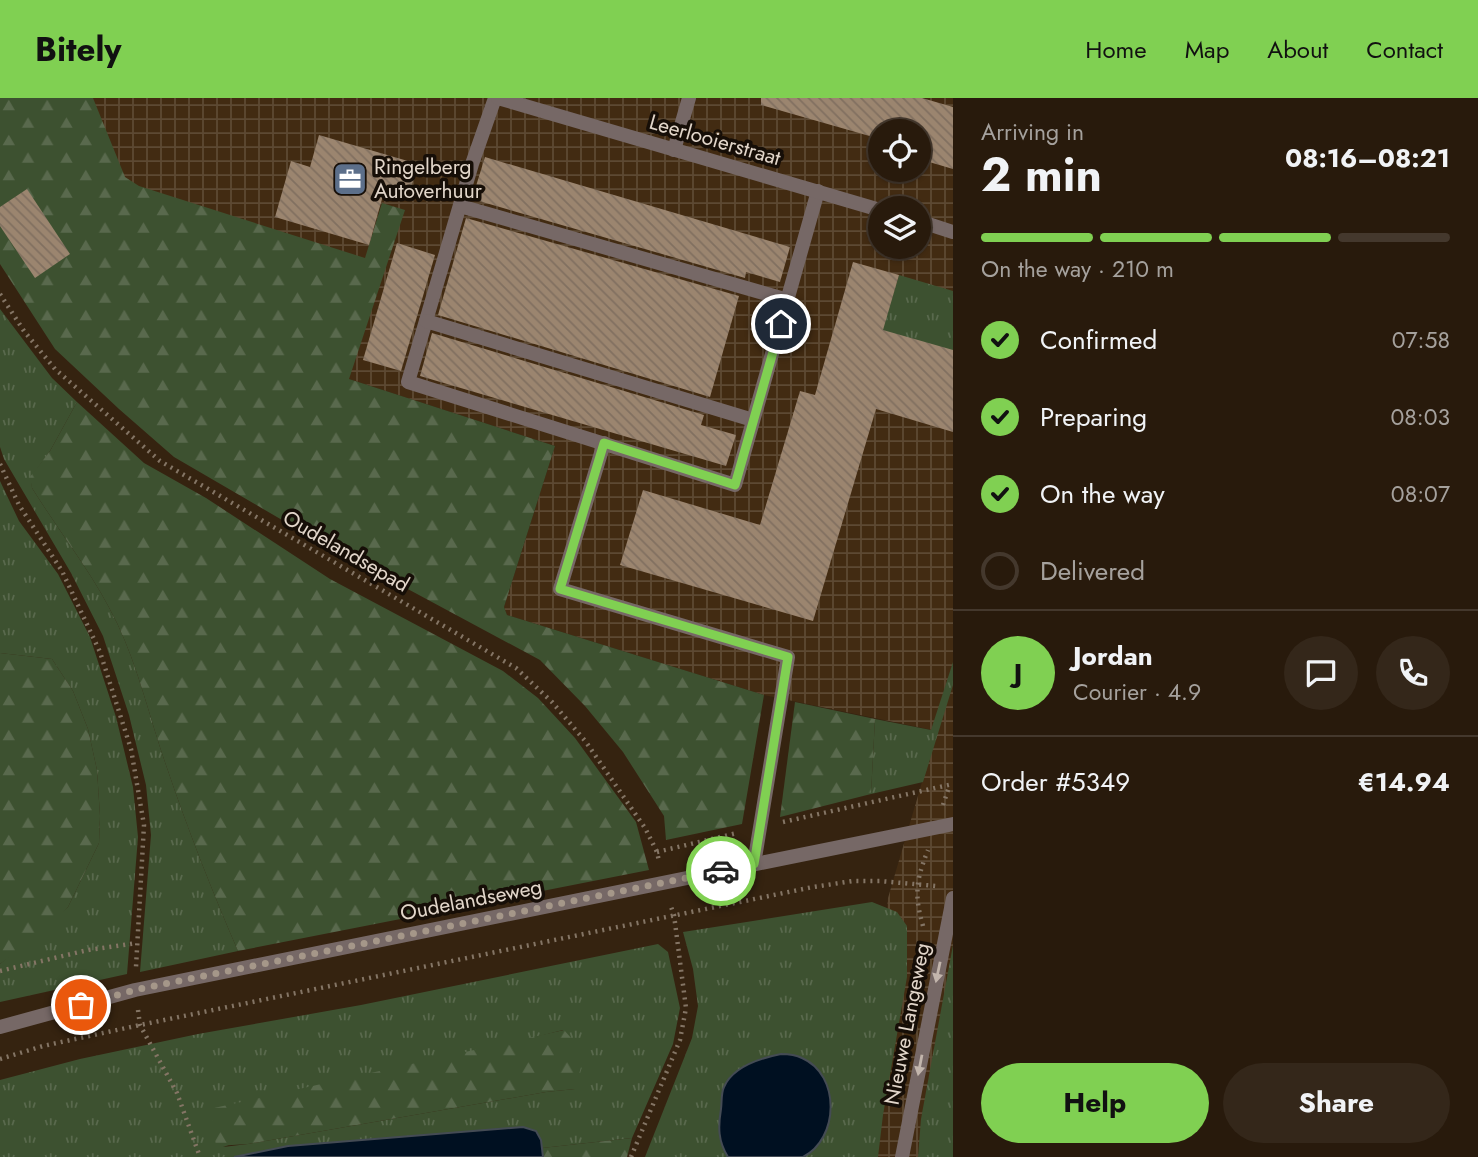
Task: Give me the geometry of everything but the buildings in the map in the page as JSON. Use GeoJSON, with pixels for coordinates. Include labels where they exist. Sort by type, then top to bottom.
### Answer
{"type":"FeatureCollection","features":[{"type":"Feature","properties":{"kind":"street","name":"Leerlooierstraat"},"geometry":{"type":"LineString","coordinates":[[496,98],[868,206]]}},
{"type":"Feature","properties":{"kind":"street"},"geometry":{"type":"LineString","coordinates":[[496,98],[460,205],[408,382],[735,485],[818,191]]}},
{"type":"Feature","properties":{"kind":"street"},"geometry":{"type":"LineString","coordinates":[[674,150],[689,98]]}},
{"type":"Feature","properties":{"kind":"street"},"geometry":{"type":"LineString","coordinates":[[460,205],[788,300]]}},
{"type":"Feature","properties":{"kind":"street"},"geometry":{"type":"LineString","coordinates":[[931,226],[953,232]]}},
{"type":"Feature","properties":{"kind":"street"},"geometry":{"type":"LineString","coordinates":[[426,321],[753,421]]}},
{"type":"Feature","properties":{"kind":"street"},"geometry":{"type":"LineString","coordinates":[[604,443],[560,589],[788,657],[754,864]]}},
{"type":"Feature","properties":{"kind":"street","name":"Oudelandseweg"},"geometry":{"type":"LineString","coordinates":[[0,1027],[135,990],[953,824]]}},
{"type":"Feature","properties":{"kind":"street","name":"Nieuwe Langeweg"},"geometry":{"type":"LineString","coordinates":[[902,1157],[953,898]]}},
{"type":"Feature","properties":{"kind":"path","name":"Oudelandsepad"},"geometry":{"type":"LineString","coordinates":[[0,294],[24,331],[55,369],[160,461],[516,668],[552,702],[586,741],[645,828],[657,852],[758,828]]}},
{"type":"Feature","properties":{"kind":"path"},"geometry":{"type":"LineString","coordinates":[[0,464],[19,505],[62,572],[100,652],[131,749],[144,825],[135,990],[140,1025],[177,1093],[200,1156]]}},
{"type":"Feature","properties":{"kind":"path"},"geometry":{"type":"LineString","coordinates":[[758,828],[951,785]]}},
{"type":"Feature","properties":{"kind":"path"},"geometry":{"type":"LineString","coordinates":[[917,884],[936,827]]}},
{"type":"Feature","properties":{"kind":"path"},"geometry":{"type":"LineString","coordinates":[[0,1059],[43,1046],[140,1025],[674,915],[853,881],[941,887]]}},
{"type":"Feature","properties":{"kind":"path"},"geometry":{"type":"LineString","coordinates":[[631,1157],[680,1040],[686,1008],[674,915],[663,883]]}},
{"type":"Feature","properties":{"kind":"path"},"geometry":{"type":"LineString","coordinates":[[0,971],[88,950],[137,943]]}},
{"type":"Feature","properties":{"kind":"shaded area"},"geometry":{"type":"Polygon","coordinates":[[[87,98],[953,98],[953,1157],[867,1157],[888,898],[937,731],[764,695],[507,615],[504,607],[555,446],[349,379],[123,190],[87,98]]]}},
{"type":"Feature","properties":{"kind":"green space"},"geometry":{"type":"Polygon","coordinates":[[[0,98],[93,98],[125,177],[139,186],[365,258],[382,203],[405,210],[349,379],[555,446],[504,607],[507,615],[764,695],[742,824],[666,840],[664,816],[623,752],[585,706],[540,660],[313,538],[174,457],[55,349],[0,264],[0,98]]]}},
{"type":"Feature","properties":{"kind":"green space"},"geometry":{"type":"Polygon","coordinates":[[[899,275],[953,291],[953,350],[871,367],[899,275]]]}},
{"type":"Feature","properties":{"kind":"green space"},"geometry":{"type":"Polygon","coordinates":[[[0,309],[52,378],[77,402],[50,451],[31,477],[32,488],[108,605],[125,640],[183,814],[238,951],[140,972],[151,835],[146,785],[129,715],[103,636],[71,573],[4,459],[0,447],[0,309]]]}},
{"type":"Feature","properties":{"kind":"green space"},"geometry":{"type":"Polygon","coordinates":[[[77,402],[144,463],[206,498],[330,579],[503,671],[538,698],[575,738],[636,822],[649,870],[238,951],[183,814],[125,640],[108,605],[32,488],[30,477],[50,451],[77,402]]]}},
{"type":"Feature","properties":{"kind":"green space"},"geometry":{"type":"Polygon","coordinates":[[[0,481],[19,521],[58,574],[90,637],[116,717],[133,787],[138,837],[127,974],[0,1002],[0,964],[68,907],[99,843],[100,816],[97,770],[88,729],[73,691],[52,659],[0,653],[0,481]]]}},
{"type":"Feature","properties":{"kind":"green space"},"geometry":{"type":"Polygon","coordinates":[[[0,653],[52,659],[73,691],[88,729],[97,770],[100,816],[99,843],[68,907],[38,936],[0,964],[0,653]]]}},
{"type":"Feature","properties":{"kind":"green space"},"geometry":{"type":"Polygon","coordinates":[[[953,662],[953,685],[923,782],[871,794],[875,719],[931,730],[953,662]]]}},
{"type":"Feature","properties":{"kind":"green space"},"geometry":{"type":"Polygon","coordinates":[[[795,702],[875,719],[871,794],[780,817],[795,702]]]}},
{"type":"Feature","properties":{"kind":"green space"},"geometry":{"type":"Polygon","coordinates":[[[872,902],[897,912],[907,926],[907,977],[878,1157],[803,1157],[812,1152],[827,1116],[830,1097],[821,1076],[781,1054],[741,1068],[724,1087],[719,1128],[722,1145],[728,1157],[645,1157],[692,1038],[698,1006],[693,969],[683,932],[872,902]]]}},
{"type":"Feature","properties":{"kind":"green space"},"geometry":{"type":"Polygon","coordinates":[[[658,944],[668,952],[680,1008],[673,1044],[632,1138],[542,1148],[536,1131],[523,1127],[288,1146],[234,1157],[0,1157],[0,1080],[80,1059],[198,1034],[361,1005],[658,944]],[[563,1030],[524,1040],[223,1147],[546,1092],[575,1089],[563,1030]]]}},
{"type":"Feature","properties":{"kind":"green space"},"geometry":{"type":"Polygon","coordinates":[[[953,945],[953,1157],[918,1157],[921,1119],[953,945]]]}},
{"type":"Feature","properties":{"kind":"green space"},"geometry":{"type":"Polygon","coordinates":[[[564,1030],[571,1038],[581,1067],[575,1089],[248,1144],[216,1146],[211,1113],[214,1108],[564,1030]]]}},
{"type":"Feature","properties":{"kind":"green space"},"geometry":{"type":"Polygon","coordinates":[[[632,1138],[627,1157],[543,1157],[542,1148],[632,1138]]]}},
{"type":"Feature","properties":{"kind":"water"},"geometry":{"type":"Polygon","coordinates":[[[781,1054],[802,1058],[815,1066],[824,1078],[831,1107],[824,1136],[815,1148],[803,1157],[728,1157],[722,1145],[719,1128],[724,1087],[741,1068],[781,1054]]]}},
{"type":"Feature","properties":{"kind":"water"},"geometry":{"type":"Polygon","coordinates":[[[523,1127],[536,1131],[541,1140],[543,1157],[234,1157],[288,1146],[523,1127]]]}},
{"type":"Feature","properties":{"kind":"way so far"},"geometry":{"type":"LineString","coordinates":[[81,1005],[135,990],[721,871]]}},
{"type":"Feature","properties":{"kind":"place","name":"Ringelberg Autoverhuur"},"geometry":{"type":"Point","coordinates":[350,179]}},
{"type":"Feature","properties":{"kind":"route"},"geometry":{"type":"LineString","coordinates":[[721,871],[754,864],[788,657],[560,589],[604,443],[735,485],[781,324]]}}]}
